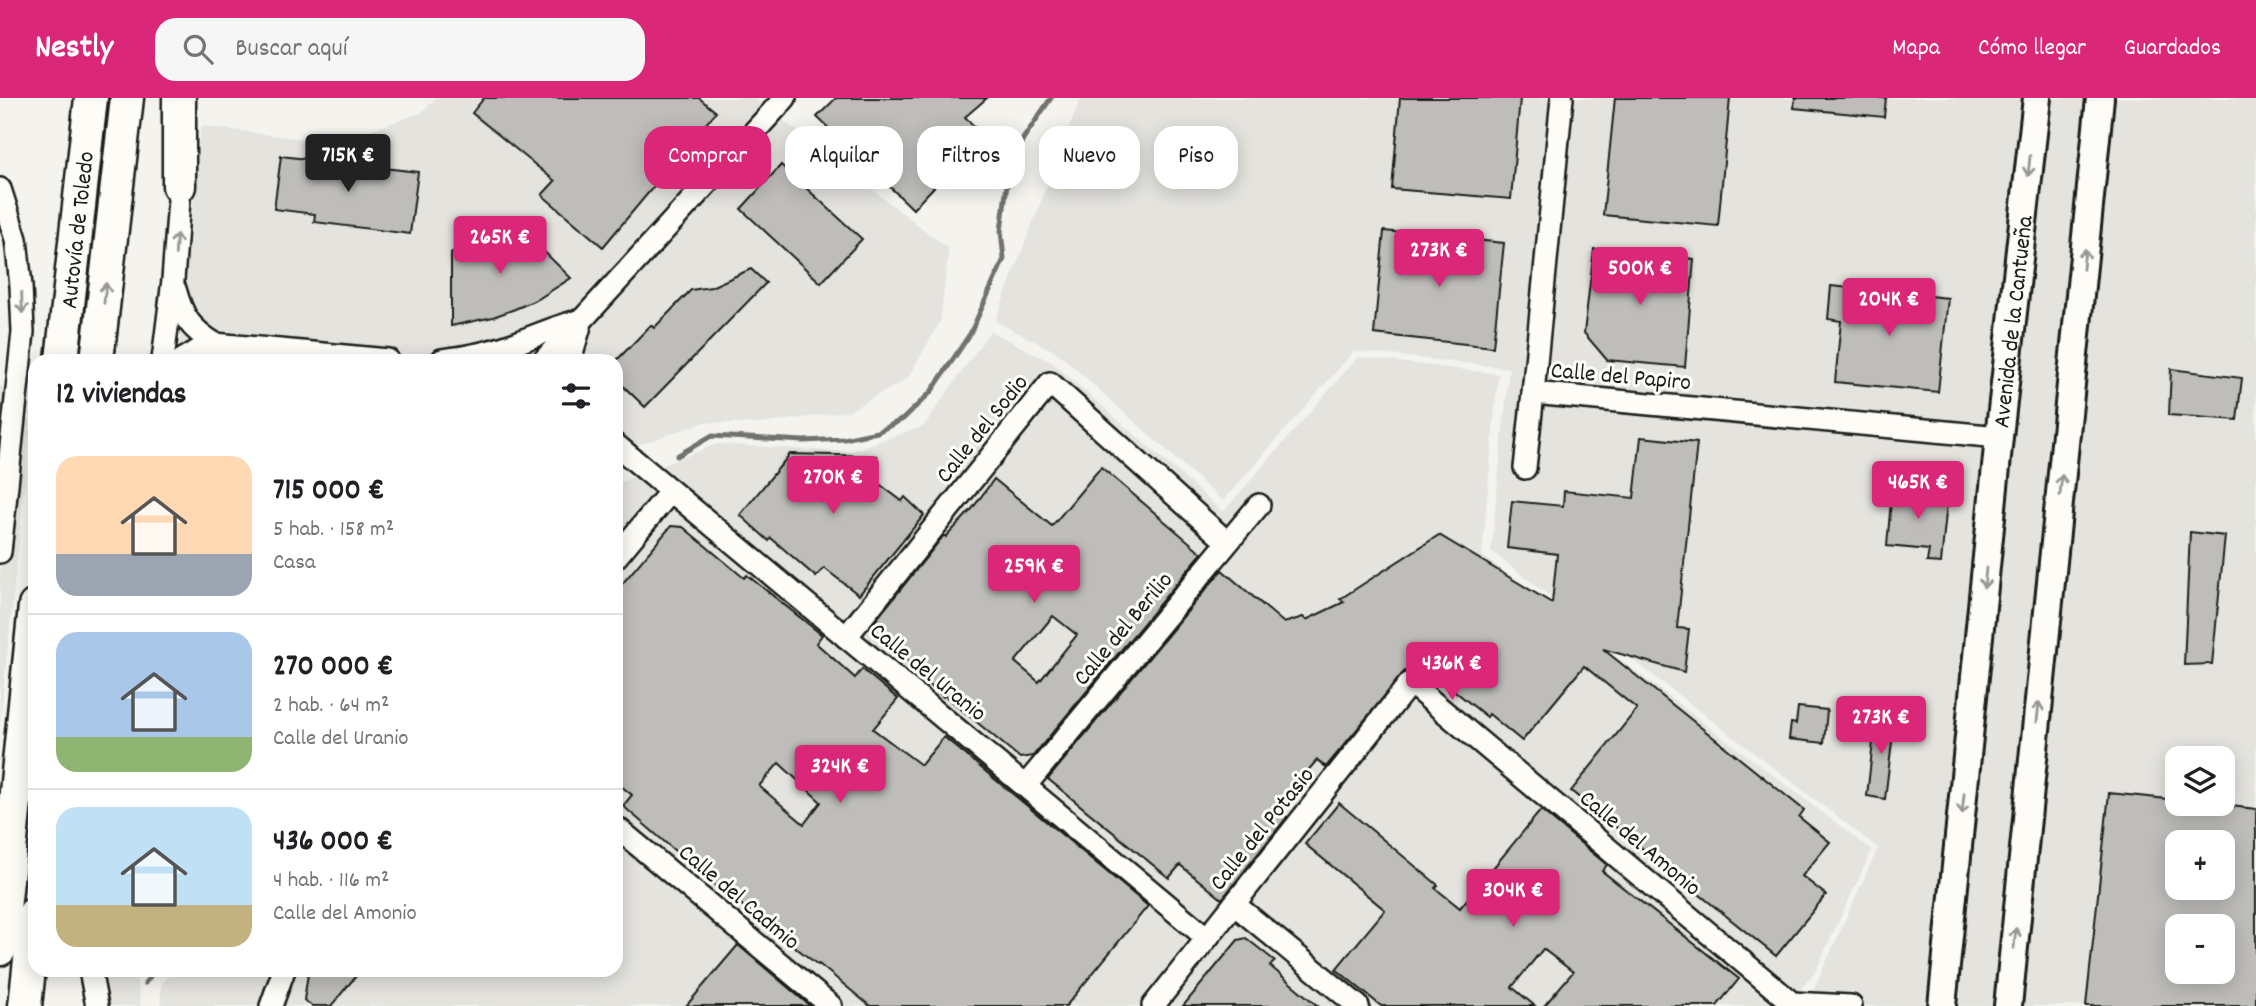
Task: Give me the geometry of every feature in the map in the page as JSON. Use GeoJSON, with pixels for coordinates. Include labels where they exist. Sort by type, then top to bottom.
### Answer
{"type":"FeatureCollection","features":[{"type":"Feature","properties":{"kind":"highway","name":"Autovía de Toledo"},"geometry":{"type":"LineString","coordinates":[[63,354],[91,98]]}},
{"type":"Feature","properties":{"kind":"highway"},"geometry":{"type":"LineString","coordinates":[[98,354],[127,98]]}},
{"type":"Feature","properties":{"kind":"highway"},"geometry":{"type":"LineString","coordinates":[[179,98],[179,186]]}},
{"type":"Feature","properties":{"kind":"highway"},"geometry":{"type":"LineString","coordinates":[[0,949],[28,675]]}},
{"type":"Feature","properties":{"kind":"highway"},"geometry":{"type":"LineString","coordinates":[[25,1006],[28,977]]}},
{"type":"Feature","properties":{"kind":"main road","name":"Avenida de la Cantueña"},"geometry":{"type":"LineString","coordinates":[[1942,1006],[1999,437],[2037,98]]}},
{"type":"Feature","properties":{"kind":"main road"},"geometry":{"type":"LineString","coordinates":[[2008,1006],[2100,98]]}},
{"type":"Feature","properties":{"kind":"street"},"geometry":{"type":"LineString","coordinates":[[164,354],[189,98]]}},
{"type":"Feature","properties":{"kind":"street"},"geometry":{"type":"LineString","coordinates":[[550,354],[785,98]]}},
{"type":"Feature","properties":{"kind":"street","name":"Calle del Papiro"},"geometry":{"type":"LineString","coordinates":[[1562,98],[1532,393],[1999,437]]}},
{"type":"Feature","properties":{"kind":"street"},"geometry":{"type":"LineString","coordinates":[[0,189],[16,239],[21,286],[10,346],[0,552]]}},
{"type":"Feature","properties":{"kind":"street"},"geometry":{"type":"LineString","coordinates":[[173,280],[182,314],[197,332],[215,344]]}},
{"type":"Feature","properties":{"kind":"street"},"geometry":{"type":"LineString","coordinates":[[478,354],[514,344],[559,325],[582,320]]}},
{"type":"Feature","properties":{"kind":"street"},"geometry":{"type":"LineString","coordinates":[[572,354],[582,320]]}},
{"type":"Feature","properties":{"kind":"street"},"geometry":{"type":"LineString","coordinates":[[192,354],[215,344],[322,354]]}},
{"type":"Feature","properties":{"kind":"street","name":"Calle del Sodio"},"geometry":{"type":"LineString","coordinates":[[846,637],[1051,383],[1227,542]]}},
{"type":"Feature","properties":{"kind":"street"},"geometry":{"type":"LineString","coordinates":[[1525,468],[1532,393]]}},
{"type":"Feature","properties":{"kind":"street","name":"Calle del Uranio"},"geometry":{"type":"LineString","coordinates":[[623,451],[1207,938]]}},
{"type":"Feature","properties":{"kind":"street"},"geometry":{"type":"LineString","coordinates":[[623,549],[671,491]]}},
{"type":"Feature","properties":{"kind":"street","name":"Calle del Berilio"},"geometry":{"type":"LineString","coordinates":[[1026,785],[1259,505]]}},
{"type":"Feature","properties":{"kind":"street","name":"Calle del Potasio"},"geometry":{"type":"LineString","coordinates":[[1153,1006],[1410,683]]}},
{"type":"Feature","properties":{"kind":"street","name":"Calle del Amonio"},"geometry":{"type":"LineString","coordinates":[[1410,683],[1791,1004],[1851,1006]]}},
{"type":"Feature","properties":{"kind":"street","name":"Calle del Cadmio"},"geometry":{"type":"LineString","coordinates":[[623,833],[831,1006]]}},
{"type":"Feature","properties":{"kind":"street"},"geometry":{"type":"LineString","coordinates":[[1234,904],[1358,1006]]}},
{"type":"Feature","properties":{"kind":"street"},"geometry":{"type":"LineString","coordinates":[[80,1006],[86,977]]}},
{"type":"Feature","properties":{"kind":"street"},"geometry":{"type":"LineString","coordinates":[[90,977],[97,1006]]}},
{"type":"Feature","properties":{"kind":"street"},"geometry":{"type":"LineString","coordinates":[[271,1006],[281,977]]}},
{"type":"Feature","properties":{"kind":"shaded area"},"geometry":{"type":"Polygon","coordinates":[[[436,98],[754,98],[790,126],[785,126],[785,189],[872,189],[949,249],[940,322],[907,379],[849,411],[759,424],[705,422],[623,451],[623,354],[179,354],[201,126],[333,143],[421,113],[436,98]]]}},
{"type":"Feature","properties":{"kind":"shaded area"},"geometry":{"type":"Polygon","coordinates":[[[1085,98],[2256,98],[2256,1006],[1806,1006],[1878,848],[1491,551],[1509,368],[1354,351],[1223,501],[1058,353],[995,321],[1046,189],[1140,189],[1140,126],[1070,126],[1080,100],[1085,98]]]}},
{"type":"Feature","properties":{"kind":"shaded area"},"geometry":{"type":"Polygon","coordinates":[[[990,331],[1053,363],[1223,512],[1358,357],[1498,374],[1482,555],[1872,850],[1816,970],[1787,1006],[161,1004],[161,985],[168,977],[623,977],[623,481],[717,444],[848,452],[924,426],[990,331]]]}},
{"type":"Feature","properties":{"kind":"shaded area"},"geometry":{"type":"Polygon","coordinates":[[[0,385],[28,418],[28,451],[0,723],[0,385]]]}},
{"type":"Feature","properties":{"kind":"shaded area"},"geometry":{"type":"Polygon","coordinates":[[[102,977],[136,977],[141,1006],[97,1006],[102,977]]]}},
{"type":"Feature","properties":{"kind":"building"},"geometry":{"type":"Polygon","coordinates":[[[484,98],[699,98],[716,112],[704,126],[644,126],[644,189],[652,189],[603,247],[542,195],[555,181],[472,113],[484,98]]]}},
{"type":"Feature","properties":{"kind":"building"},"geometry":{"type":"Polygon","coordinates":[[[836,98],[987,98],[965,117],[974,126],[917,126],[917,189],[932,189],[913,209],[892,189],[903,189],[903,126],[826,126],[817,117],[836,98]]]}},
{"type":"Feature","properties":{"kind":"building"},"geometry":{"type":"Polygon","coordinates":[[[1400,98],[1520,98],[1511,199],[1392,189],[1400,98]]]}},
{"type":"Feature","properties":{"kind":"building"},"geometry":{"type":"Polygon","coordinates":[[[1615,98],[1730,98],[1718,226],[1603,215],[1615,98]]]}},
{"type":"Feature","properties":{"kind":"building"},"geometry":{"type":"Polygon","coordinates":[[[1795,98],[1886,98],[1884,117],[1794,108],[1795,98]]]}},
{"type":"Feature","properties":{"kind":"building"},"geometry":{"type":"Polygon","coordinates":[[[281,156],[418,172],[410,234],[314,222],[315,214],[274,209],[281,156]]]}},
{"type":"Feature","properties":{"kind":"building"},"geometry":{"type":"Polygon","coordinates":[[[781,165],[785,169],[785,189],[807,189],[862,239],[821,283],[741,209],[759,189],[771,189],[771,176],[781,165]]]}},
{"type":"Feature","properties":{"kind":"building"},"geometry":{"type":"Polygon","coordinates":[[[518,226],[571,278],[538,299],[515,309],[451,326],[451,253],[518,226]]]}},
{"type":"Feature","properties":{"kind":"building"},"geometry":{"type":"Polygon","coordinates":[[[1384,231],[1504,243],[1493,347],[1374,334],[1384,231]]]}},
{"type":"Feature","properties":{"kind":"building"},"geometry":{"type":"Polygon","coordinates":[[[1594,249],[1694,259],[1685,367],[1607,360],[1584,333],[1594,249]]]}},
{"type":"Feature","properties":{"kind":"building"},"geometry":{"type":"Polygon","coordinates":[[[751,269],[766,283],[645,407],[623,386],[623,354],[651,325],[654,328],[691,290],[711,287],[751,269]]]}},
{"type":"Feature","properties":{"kind":"building"},"geometry":{"type":"Polygon","coordinates":[[[1831,286],[1948,298],[1938,392],[1835,382],[1841,321],[1828,319],[1831,286]]]}},
{"type":"Feature","properties":{"kind":"building"},"geometry":{"type":"Polygon","coordinates":[[[2171,369],[2242,378],[2237,420],[2169,415],[2171,369]]]}},
{"type":"Feature","properties":{"kind":"building"},"geometry":{"type":"Polygon","coordinates":[[[1641,437],[1697,443],[1677,628],[1689,629],[1684,672],[1603,649],[1804,810],[1799,817],[1830,842],[1802,876],[1826,895],[1776,956],[1571,791],[1637,709],[1584,666],[1522,741],[1489,714],[1487,717],[1420,663],[1414,671],[1405,671],[1326,767],[1317,760],[1276,808],[1287,817],[1222,899],[1180,865],[1169,878],[1048,779],[1222,570],[1284,623],[1303,617],[1306,620],[1344,602],[1340,599],[1439,535],[1552,603],[1557,554],[1507,548],[1512,501],[1563,506],[1564,491],[1634,498],[1641,437]]]}},
{"type":"Feature","properties":{"kind":"building"},"geometry":{"type":"Polygon","coordinates":[[[790,454],[877,456],[866,474],[902,501],[905,497],[924,515],[859,595],[824,568],[816,577],[740,515],[790,454]]]}},
{"type":"Feature","properties":{"kind":"building"},"geometry":{"type":"Polygon","coordinates":[[[1101,467],[1202,553],[1033,756],[1020,758],[908,666],[910,663],[876,635],[875,621],[944,535],[946,537],[972,509],[994,479],[1052,526],[1101,467]],[[1053,616],[1015,662],[1039,682],[1077,635],[1053,616]]]}},
{"type":"Feature","properties":{"kind":"building"},"geometry":{"type":"Polygon","coordinates":[[[1892,489],[1948,492],[1941,563],[1927,562],[1929,550],[1887,546],[1892,489]]]}},
{"type":"Feature","properties":{"kind":"building"},"geometry":{"type":"Polygon","coordinates":[[[671,526],[683,527],[744,578],[747,575],[822,635],[816,643],[855,678],[862,669],[898,699],[873,729],[921,765],[944,737],[1148,906],[1066,1006],[870,1006],[819,964],[733,901],[623,806],[632,795],[623,788],[623,583],[671,526]],[[779,763],[759,786],[804,824],[821,802],[779,763]]]}},
{"type":"Feature","properties":{"kind":"building"},"geometry":{"type":"Polygon","coordinates":[[[2190,532],[2225,536],[2212,664],[2184,665],[2190,532]]]}},
{"type":"Feature","properties":{"kind":"building"},"geometry":{"type":"Polygon","coordinates":[[[1798,707],[1827,710],[1824,743],[1789,739],[1791,723],[1796,724],[1798,707]]]}},
{"type":"Feature","properties":{"kind":"building"},"geometry":{"type":"Polygon","coordinates":[[[1876,715],[1895,717],[1885,799],[1867,796],[1876,715]]]}},
{"type":"Feature","properties":{"kind":"building"},"geometry":{"type":"Polygon","coordinates":[[[2109,793],[2165,799],[2165,816],[2235,816],[2235,807],[2256,809],[2256,1006],[2086,1006],[2109,793]]]}},
{"type":"Feature","properties":{"kind":"building"},"geometry":{"type":"Polygon","coordinates":[[[1339,803],[1438,885],[1435,888],[1460,908],[1541,810],[1607,865],[1602,871],[1739,979],[1717,1006],[1544,1006],[1573,972],[1543,949],[1512,987],[1535,1006],[1381,1006],[1336,969],[1385,910],[1305,844],[1339,803]]]}},
{"type":"Feature","properties":{"kind":"building"},"geometry":{"type":"Polygon","coordinates":[[[1246,938],[1275,961],[1270,966],[1318,1006],[1183,1006],[1238,940],[1246,938]]]}},
{"type":"Feature","properties":{"kind":"building"},"geometry":{"type":"Polygon","coordinates":[[[738,945],[810,1006],[686,1006],[738,945]]]}},
{"type":"Feature","properties":{"kind":"building"},"geometry":{"type":"Polygon","coordinates":[[[308,977],[355,977],[331,1006],[312,1006],[304,1000],[308,977]]]}},
{"type":"Feature","properties":{"kind":"waterway"},"geometry":{"type":"LineString","coordinates":[[677,456],[711,436],[804,441],[844,439],[877,432],[903,419],[931,392],[970,334],[1004,259],[1001,231],[1009,169],[1023,139],[1051,98]]}},
{"type":"Feature","properties":{"kind":"waterway"},"geometry":{"type":"LineString","coordinates":[[145,983],[150,977]]}}]}
